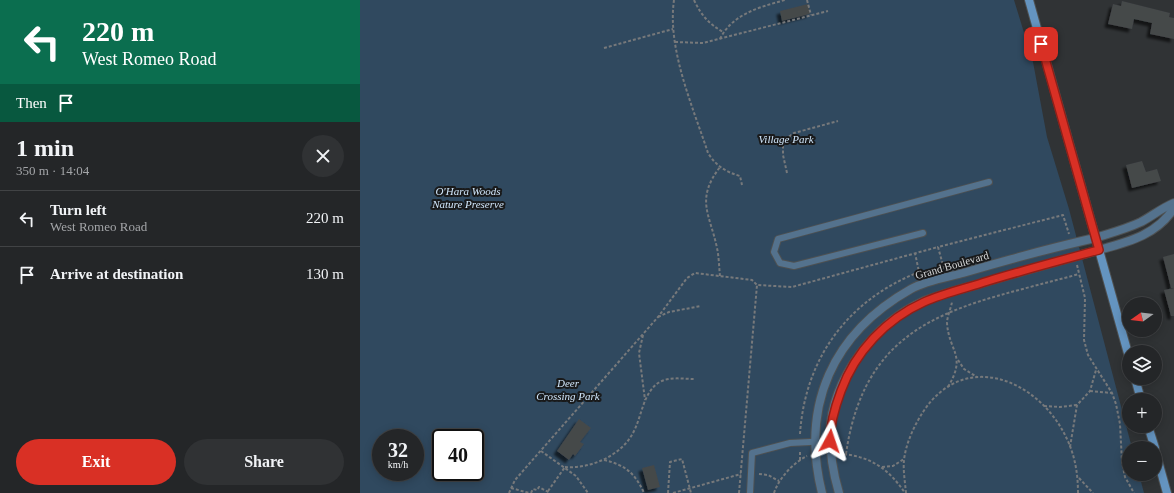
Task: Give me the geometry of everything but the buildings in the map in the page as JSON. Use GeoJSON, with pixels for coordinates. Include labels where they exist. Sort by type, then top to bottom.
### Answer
{"type":"FeatureCollection","features":[{"type":"Feature","properties":{"kind":"main road"},"geometry":{"type":"LineString","coordinates":[[1029,0],[1126,345]]}},
{"type":"Feature","properties":{"kind":"main road"},"geometry":{"type":"LineString","coordinates":[[1162,475],[1167,493]]}},
{"type":"Feature","properties":{"kind":"street","name":"Grand Boulevard"},"geometry":{"type":"LineString","coordinates":[[822,493],[814,442],[816,414],[828,375],[849,340],[877,311],[913,288],[1121,230],[1141,222],[1160,209],[1174,203]]}},
{"type":"Feature","properties":{"kind":"street"},"geometry":{"type":"LineString","coordinates":[[839,493],[831,454],[830,441],[835,407],[845,378],[860,354],[877,334],[901,315],[924,302],[950,292],[1124,243],[1150,232],[1168,218],[1174,208]]}},
{"type":"Feature","properties":{"kind":"lane"},"geometry":{"type":"LineString","coordinates":[[923,233],[794,266],[780,263],[774,252],[778,239],[989,182]]}},
{"type":"Feature","properties":{"kind":"lane"},"geometry":{"type":"LineString","coordinates":[[750,493],[752,453],[790,443],[830,441]]}},
{"type":"Feature","properties":{"kind":"path"},"geometry":{"type":"LineString","coordinates":[[674,0],[673,29],[675,42],[682,70],[708,153],[713,161],[720,167],[729,173],[740,176],[742,185]]}},
{"type":"Feature","properties":{"kind":"path"},"geometry":{"type":"LineString","coordinates":[[694,0],[703,17],[712,26],[723,32]]}},
{"type":"Feature","properties":{"kind":"path"},"geometry":{"type":"LineString","coordinates":[[720,39],[723,32],[742,15],[762,6],[785,0]]}},
{"type":"Feature","properties":{"kind":"path"},"geometry":{"type":"LineString","coordinates":[[807,0],[812,16]]}},
{"type":"Feature","properties":{"kind":"path"},"geometry":{"type":"LineString","coordinates":[[675,42],[703,43],[828,11]]}},
{"type":"Feature","properties":{"kind":"path"},"geometry":{"type":"LineString","coordinates":[[604,48],[673,29]]}},
{"type":"Feature","properties":{"kind":"path"},"geometry":{"type":"LineString","coordinates":[[787,173],[783,155],[783,141],[794,133],[838,121]]}},
{"type":"Feature","properties":{"kind":"path"},"geometry":{"type":"LineString","coordinates":[[720,167],[713,177],[705,200],[707,213],[717,248],[720,276]]}},
{"type":"Feature","properties":{"kind":"path"},"geometry":{"type":"LineString","coordinates":[[756,285],[792,287],[1063,215],[1072,243]]}},
{"type":"Feature","properties":{"kind":"path"},"geometry":{"type":"LineString","coordinates":[[938,247],[946,278]]}},
{"type":"Feature","properties":{"kind":"path"},"geometry":{"type":"LineString","coordinates":[[1075,257],[1085,298],[1084,340],[1088,354],[1112,393],[1120,424],[1122,462],[1126,477],[1134,493]]}},
{"type":"Feature","properties":{"kind":"path"},"geometry":{"type":"LineString","coordinates":[[509,493],[515,480],[658,317],[687,278],[695,273],[752,280],[756,285],[739,493]]}},
{"type":"Feature","properties":{"kind":"path"},"geometry":{"type":"LineString","coordinates":[[846,454],[853,417],[859,400],[878,367],[892,350],[911,333],[926,323],[950,311],[1079,274]]}},
{"type":"Feature","properties":{"kind":"path"},"geometry":{"type":"LineString","coordinates":[[950,292],[953,301],[948,323],[958,360],[964,369],[978,377]]}},
{"type":"Feature","properties":{"kind":"path"},"geometry":{"type":"LineString","coordinates":[[658,317],[669,312],[701,306]]}},
{"type":"Feature","properties":{"kind":"path"},"geometry":{"type":"LineString","coordinates":[[644,333],[639,354],[645,401]]}},
{"type":"Feature","properties":{"kind":"path"},"geometry":{"type":"LineString","coordinates":[[948,386],[955,375],[958,360]]}},
{"type":"Feature","properties":{"kind":"path"},"geometry":{"type":"LineString","coordinates":[[1070,448],[1078,405],[1090,391],[1096,369]]}},
{"type":"Feature","properties":{"kind":"path"},"geometry":{"type":"LineString","coordinates":[[905,493],[904,459],[914,426],[932,398],[948,386],[967,378],[991,376],[1017,385],[1038,399],[1044,406],[1066,437],[1078,477],[1078,493]]}},
{"type":"Feature","properties":{"kind":"path"},"geometry":{"type":"LineString","coordinates":[[565,467],[581,467],[603,460],[624,446],[634,433],[650,391],[659,383],[677,378],[694,379]]}},
{"type":"Feature","properties":{"kind":"path"},"geometry":{"type":"LineString","coordinates":[[1090,391],[1112,393]]}},
{"type":"Feature","properties":{"kind":"path"},"geometry":{"type":"LineString","coordinates":[[1044,406],[1060,407],[1078,405]]}},
{"type":"Feature","properties":{"kind":"path"},"geometry":{"type":"LineString","coordinates":[[541,451],[576,476],[588,493]]}},
{"type":"Feature","properties":{"kind":"path"},"geometry":{"type":"LineString","coordinates":[[800,452],[800,461]]}},
{"type":"Feature","properties":{"kind":"path"},"geometry":{"type":"LineString","coordinates":[[831,454],[846,454],[882,467],[894,478],[905,493]]}},
{"type":"Feature","properties":{"kind":"path"},"geometry":{"type":"LineString","coordinates":[[774,493],[780,481],[800,461],[806,457],[815,455]]}},
{"type":"Feature","properties":{"kind":"path"},"geometry":{"type":"LineString","coordinates":[[668,493],[670,462],[682,459],[692,493]]}},
{"type":"Feature","properties":{"kind":"path"},"geometry":{"type":"LineString","coordinates":[[882,467],[893,466],[904,459]]}},
{"type":"Feature","properties":{"kind":"path"},"geometry":{"type":"LineString","coordinates":[[603,460],[620,464],[628,469],[639,482],[644,493]]}},
{"type":"Feature","properties":{"kind":"path"},"geometry":{"type":"LineString","coordinates":[[511,488],[530,493],[533,489],[537,490],[539,486],[549,492],[565,467]]}},
{"type":"Feature","properties":{"kind":"path"},"geometry":{"type":"LineString","coordinates":[[673,493],[740,474]]}},
{"type":"Feature","properties":{"kind":"path"},"geometry":{"type":"LineString","coordinates":[[1078,477],[1093,493]]}},
{"type":"Feature","properties":{"kind":"green space"},"geometry":{"type":"Polygon","coordinates":[[[360,0],[1014,0],[1033,62],[1047,137],[1069,209],[1122,410],[1122,433],[1128,433],[1130,441],[1122,441],[1122,481],[1141,481],[1144,493],[360,493],[360,0]]]}},
{"type":"Feature","properties":{"kind":"route"},"geometry":{"type":"LineString","coordinates":[[830,441],[830,432],[835,407],[845,378],[860,354],[877,334],[901,315],[924,302],[950,292],[1099,250],[1041,44]]}},
{"type":"Feature","properties":{"kind":"park label","name":"Village Park"},"geometry":{"type":"Point","coordinates":[786,139]}},
{"type":"Feature","properties":{"kind":"park label","name":"O'Hara Woods Nature Preserve"},"geometry":{"type":"Point","coordinates":[468,197]}},
{"type":"Feature","properties":{"kind":"park label","name":"Deer Crossing Park"},"geometry":{"type":"Point","coordinates":[568,389]}}]}
